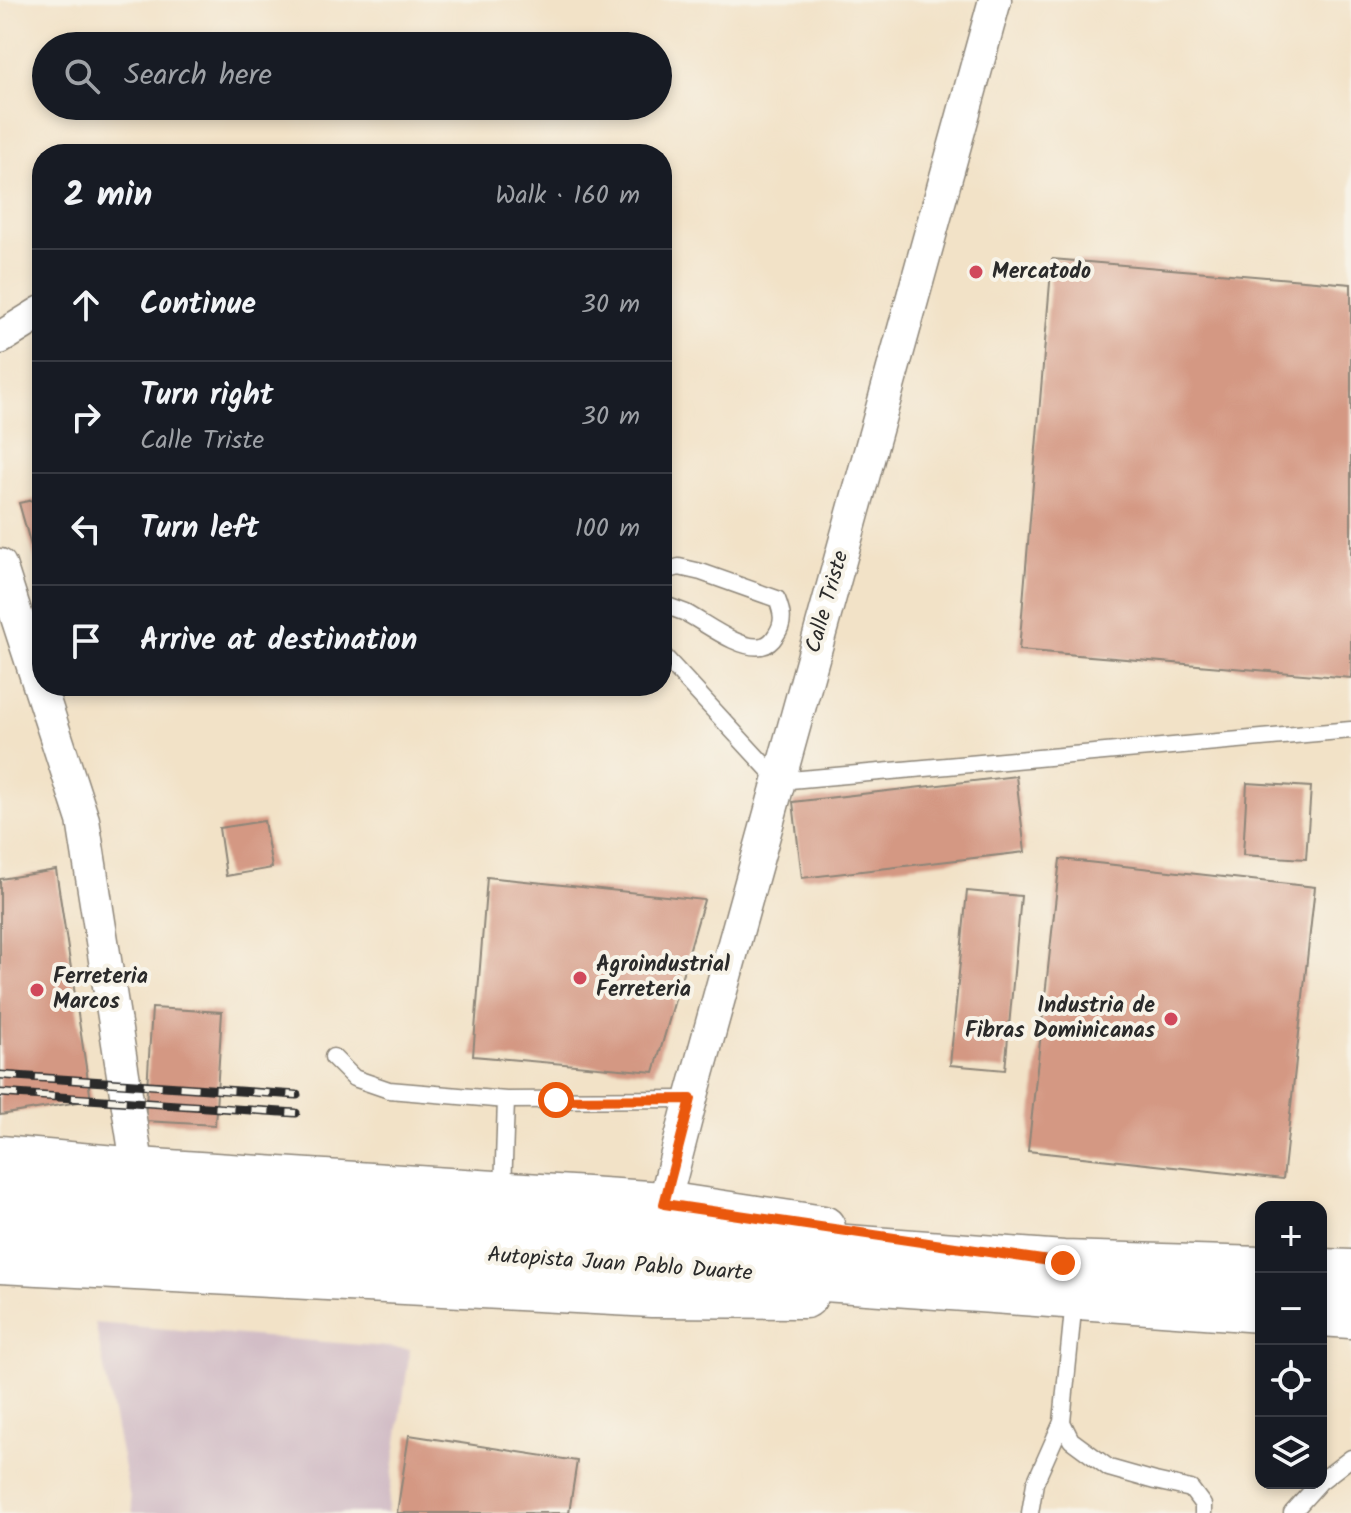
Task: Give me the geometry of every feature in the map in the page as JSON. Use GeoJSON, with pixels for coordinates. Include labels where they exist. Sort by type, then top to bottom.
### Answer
{"type":"FeatureCollection","features":[{"type":"Feature","properties":{"kind":"main road"},"geometry":{"type":"LineString","coordinates":[[0,1158],[138,1170],[664,1204],[1067,1286],[1255,1309]]}},
{"type":"Feature","properties":{"kind":"main road"},"geometry":{"type":"LineString","coordinates":[[0,1188],[182,1217]]}},
{"type":"Feature","properties":{"kind":"main road"},"geometry":{"type":"LineString","coordinates":[[0,1223],[182,1217]]}},
{"type":"Feature","properties":{"kind":"main road","name":"Autopista Juan Pablo Duarte"},"geometry":{"type":"LineString","coordinates":[[182,1217],[1067,1286]]}},
{"type":"Feature","properties":{"kind":"main road"},"geometry":{"type":"LineString","coordinates":[[0,1261],[652,1295],[1067,1286],[1255,1270]]}},
{"type":"Feature","properties":{"kind":"main road"},"geometry":{"type":"LineString","coordinates":[[1327,1271],[1351,1272]]}},
{"type":"Feature","properties":{"kind":"main road"},"geometry":{"type":"LineString","coordinates":[[1327,1314],[1351,1316]]}},
{"type":"Feature","properties":{"kind":"street","name":"Calle Triste"},"geometry":{"type":"LineString","coordinates":[[664,1204],[995,0]]}},
{"type":"Feature","properties":{"kind":"street"},"geometry":{"type":"LineString","coordinates":[[0,338],[32,318]]}},
{"type":"Feature","properties":{"kind":"street"},"geometry":{"type":"LineString","coordinates":[[0,565],[32,663]]}},
{"type":"Feature","properties":{"kind":"street"},"geometry":{"type":"LineString","coordinates":[[43,696],[83,820],[138,1170]]}},
{"type":"Feature","properties":{"kind":"lane"},"geometry":{"type":"LineString","coordinates":[[672,569],[679,567],[701,572],[777,599],[782,612],[782,625],[765,646],[757,647],[717,632],[672,608]]}},
{"type":"Feature","properties":{"kind":"lane"},"geometry":{"type":"LineString","coordinates":[[672,665],[779,781],[1351,730]]}},
{"type":"Feature","properties":{"kind":"lane"},"geometry":{"type":"LineString","coordinates":[[333,1057],[354,1078],[389,1090],[506,1100],[691,1099]]}},
{"type":"Feature","properties":{"kind":"lane"},"geometry":{"type":"LineString","coordinates":[[503,1194],[506,1100]]}},
{"type":"Feature","properties":{"kind":"lane"},"geometry":{"type":"LineString","coordinates":[[1030,1513],[1035,1483],[1062,1422],[1067,1286]]}},
{"type":"Feature","properties":{"kind":"lane"},"geometry":{"type":"LineString","coordinates":[[1062,1422],[1071,1440],[1109,1468],[1191,1489],[1203,1505],[1203,1513]]}},
{"type":"Feature","properties":{"kind":"lane"},"geometry":{"type":"LineString","coordinates":[[1327,1477],[1351,1458]]}},
{"type":"Feature","properties":{"kind":"lane"},"geometry":{"type":"LineString","coordinates":[[1292,1513],[1314,1489]]}},
{"type":"Feature","properties":{"kind":"shaded area"},"geometry":{"type":"Polygon","coordinates":[[[95,1323],[410,1349],[387,1513],[133,1513],[95,1323]]]}},
{"type":"Feature","properties":{"kind":"building"},"geometry":{"type":"Polygon","coordinates":[[[1052,259],[1351,284],[1351,678],[1019,650],[1052,259]]]}},
{"type":"Feature","properties":{"kind":"building"},"geometry":{"type":"Polygon","coordinates":[[[32,500],[32,549],[19,503],[32,500]]]}},
{"type":"Feature","properties":{"kind":"building"},"geometry":{"type":"Polygon","coordinates":[[[1016,776],[1025,852],[802,878],[793,802],[1016,776]]]}},
{"type":"Feature","properties":{"kind":"building"},"geometry":{"type":"Polygon","coordinates":[[[1247,783],[1311,787],[1306,859],[1243,855],[1247,783]]]}},
{"type":"Feature","properties":{"kind":"building"},"geometry":{"type":"Polygon","coordinates":[[[264,821],[272,868],[226,876],[219,828],[264,821]]]}},
{"type":"Feature","properties":{"kind":"building","name":"Industria de Fibras Dominicanas"},"geometry":{"type":"Polygon","coordinates":[[[1060,859],[1315,887],[1283,1179],[1028,1151],[1060,859]]]}},
{"type":"Feature","properties":{"kind":"building","name":"Ferreteria Marcos"},"geometry":{"type":"Polygon","coordinates":[[[56,870],[91,1100],[0,1115],[0,879],[56,870]]]}},
{"type":"Feature","properties":{"kind":"building","name":"Agroindustrial Ferreteria"},"geometry":{"type":"Polygon","coordinates":[[[487,877],[704,900],[654,1072],[473,1056],[487,877]]]}},
{"type":"Feature","properties":{"kind":"building"},"geometry":{"type":"Polygon","coordinates":[[[967,891],[1021,896],[1005,1070],[950,1065],[967,891]]]}},
{"type":"Feature","properties":{"kind":"building"},"geometry":{"type":"Polygon","coordinates":[[[152,1008],[222,1012],[215,1125],[145,1121],[152,1008]]]}},
{"type":"Feature","properties":{"kind":"building"},"geometry":{"type":"Polygon","coordinates":[[[409,1435],[577,1461],[569,1513],[397,1513],[409,1435]]]}},
{"type":"Feature","properties":{"kind":"railway"},"geometry":{"type":"LineString","coordinates":[[0,1075],[297,1095]]}},
{"type":"Feature","properties":{"kind":"railway"},"geometry":{"type":"LineString","coordinates":[[0,1093],[296,1113]]}},
{"type":"Feature","properties":{"kind":"place","name":"Mercatodo"},"geometry":{"type":"Point","coordinates":[976,272]}},
{"type":"Feature","properties":{"kind":"place","name":"Agroindustrial Ferreteria"},"geometry":{"type":"Point","coordinates":[580,978]}},
{"type":"Feature","properties":{"kind":"place","name":"Ferreteria Marcos"},"geometry":{"type":"Point","coordinates":[37,990]}},
{"type":"Feature","properties":{"kind":"place","name":"Industria de Fibras Dominicanas"},"geometry":{"type":"Point","coordinates":[1171,1019]}},
{"type":"Feature","properties":{"kind":"route"},"geometry":{"type":"LineString","coordinates":[[556,1100],[691,1099],[664,1204],[1063,1263]]}}]}
